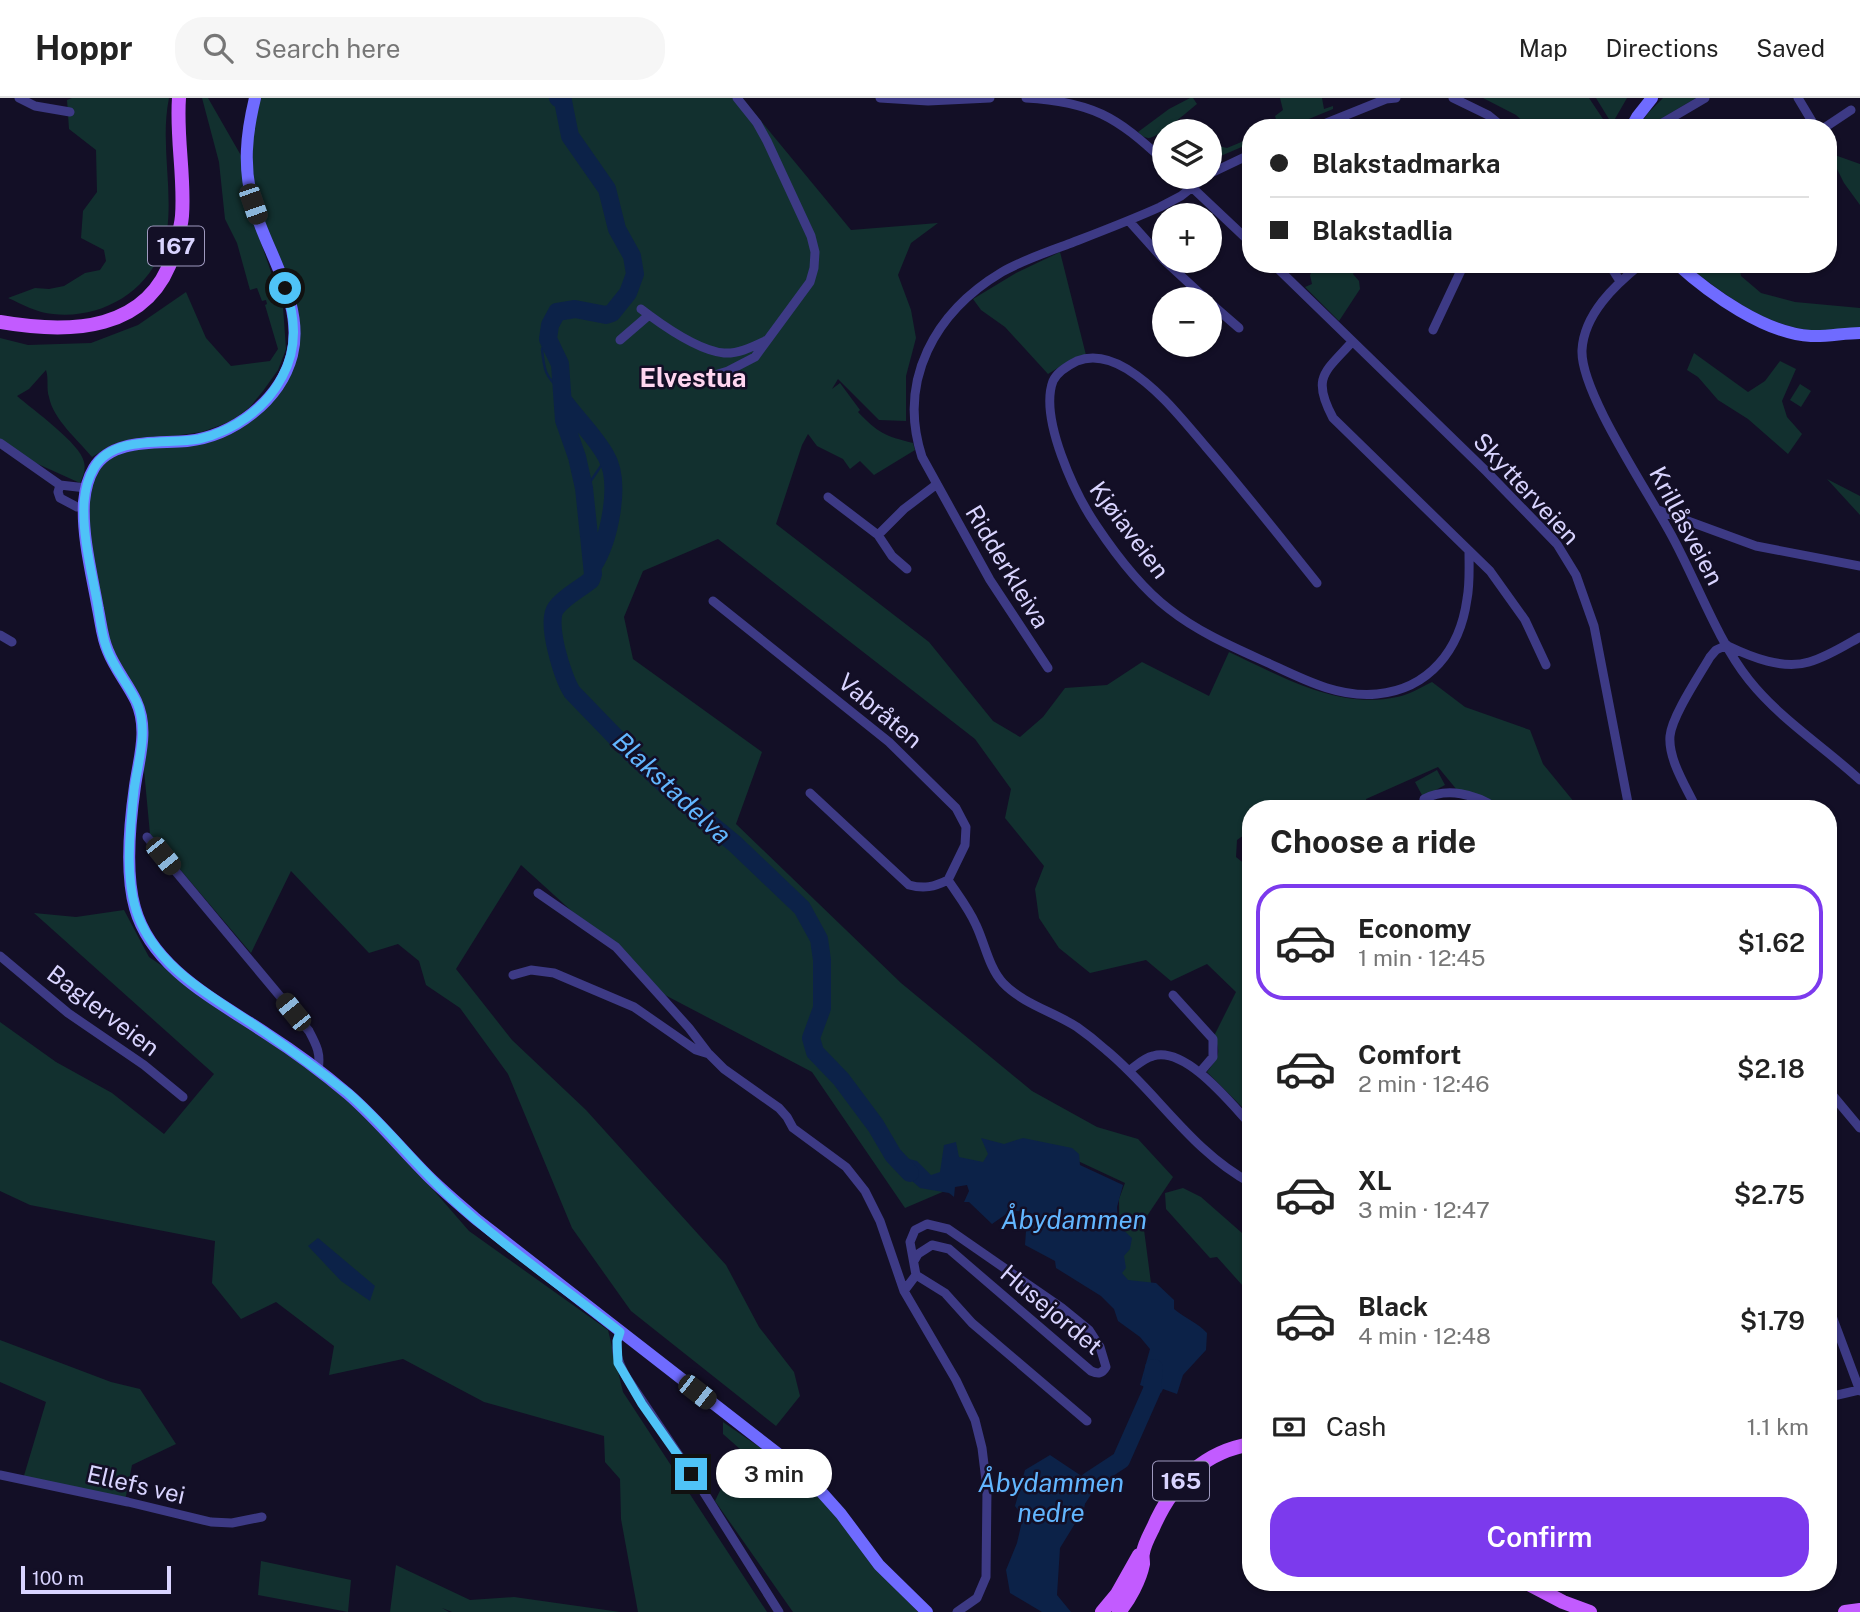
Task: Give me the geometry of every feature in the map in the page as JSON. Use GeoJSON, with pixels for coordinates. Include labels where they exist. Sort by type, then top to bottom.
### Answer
{"type":"FeatureCollection","features":[{"type":"Feature","properties":{"kind":"main road","name":"167"},"geometry":{"type":"LineString","coordinates":[[0,322],[32,328],[98,325],[127,313],[152,292],[167,270],[179,236],[182,213],[179,98]]}},
{"type":"Feature","properties":{"kind":"main road"},"geometry":{"type":"LineString","coordinates":[[255,98],[246,137],[245,159],[253,204],[292,313],[294,340],[288,368],[270,397],[247,417],[203,438],[141,444],[119,449],[96,463],[86,488],[84,503],[91,570],[104,638],[108,652],[135,700],[142,728],[131,848],[132,889],[141,923],[157,951],[183,976],[318,1070],[365,1109],[450,1197],[808,1477],[841,1514],[879,1565],[927,1612]]}},
{"type":"Feature","properties":{"kind":"main road"},"geometry":{"type":"LineString","coordinates":[[1635,119],[1652,98]]}},
{"type":"Feature","properties":{"kind":"main road"},"geometry":{"type":"LineString","coordinates":[[1689,273],[1739,309],[1781,331],[1811,336],[1860,333]]}},
{"type":"Feature","properties":{"kind":"main road","name":"167"},"geometry":{"type":"LineString","coordinates":[[0,313],[65,328]]}},
{"type":"Feature","properties":{"kind":"main road","name":"165"},"geometry":{"type":"LineString","coordinates":[[1102,1612],[1117,1594],[1135,1560],[1143,1552],[1170,1495],[1201,1463],[1223,1451],[1242,1446]]}},
{"type":"Feature","properties":{"kind":"main road","name":"165"},"geometry":{"type":"LineString","coordinates":[[1119,1612],[1143,1564],[1143,1552]]}},
{"type":"Feature","properties":{"kind":"main road"},"geometry":{"type":"LineString","coordinates":[[1542,1591],[1590,1612]]}},
{"type":"Feature","properties":{"kind":"main road"},"geometry":{"type":"LineString","coordinates":[[1845,1612],[1860,1610]]}},
{"type":"Feature","properties":{"kind":"street"},"geometry":{"type":"LineString","coordinates":[[19,98],[35,106],[70,112]]}},
{"type":"Feature","properties":{"kind":"street"},"geometry":{"type":"LineString","coordinates":[[698,380],[728,371],[755,357],[810,282],[814,268],[815,252],[811,236],[757,122],[737,98]]}},
{"type":"Feature","properties":{"kind":"street"},"geometry":{"type":"LineString","coordinates":[[880,98],[918,101],[989,98]]}},
{"type":"Feature","properties":{"kind":"street"},"geometry":{"type":"LineString","coordinates":[[1026,98],[1060,100],[1105,114],[1130,130],[1152,149]]}},
{"type":"Feature","properties":{"kind":"street"},"geometry":{"type":"LineString","coordinates":[[1336,119],[1386,99],[1396,98]]}},
{"type":"Feature","properties":{"kind":"street"},"geometry":{"type":"LineString","coordinates":[[1453,98],[1493,119]]}},
{"type":"Feature","properties":{"kind":"street"},"geometry":{"type":"LineString","coordinates":[[1669,119],[1705,98]]}},
{"type":"Feature","properties":{"kind":"street"},"geometry":{"type":"LineString","coordinates":[[1798,98],[1811,119]]}},
{"type":"Feature","properties":{"kind":"street"},"geometry":{"type":"LineString","coordinates":[[1837,119],[1850,110]]}},
{"type":"Feature","properties":{"kind":"street","name":"Ridderkleiva"},"geometry":{"type":"LineString","coordinates":[[1222,168],[1242,158]]}},
{"type":"Feature","properties":{"kind":"street","name":"Ridderkleiva"},"geometry":{"type":"LineString","coordinates":[[1048,668],[990,580],[919,448],[914,415],[920,367],[939,328],[977,289],[1003,271],[1168,204],[1188,189]]}},
{"type":"Feature","properties":{"kind":"street"},"geometry":{"type":"LineString","coordinates":[[1195,189],[1242,234]]}},
{"type":"Feature","properties":{"kind":"street"},"geometry":{"type":"LineString","coordinates":[[1129,221],[1152,247]]}},
{"type":"Feature","properties":{"kind":"street"},"geometry":{"type":"LineString","coordinates":[[1178,273],[1193,287]]}},
{"type":"Feature","properties":{"kind":"street","name":"Skytterveien"},"geometry":{"type":"LineString","coordinates":[[1282,273],[1543,527],[1569,563],[1588,605],[1594,626],[1627,800]]}},
{"type":"Feature","properties":{"kind":"street"},"geometry":{"type":"LineString","coordinates":[[1433,330],[1460,273]]}},
{"type":"Feature","properties":{"kind":"street"},"geometry":{"type":"LineString","coordinates":[[1615,273],[1620,281]]}},
{"type":"Feature","properties":{"kind":"street","name":"Krillåsveien"},"geometry":{"type":"LineString","coordinates":[[1629,273],[1593,316],[1582,347],[1583,367],[1604,414],[1658,510],[1727,645],[1748,679],[1780,715],[1860,780]]}},
{"type":"Feature","properties":{"kind":"street"},"geometry":{"type":"LineString","coordinates":[[620,340],[645,312],[679,335],[725,353],[740,351],[769,339]]}},
{"type":"Feature","properties":{"kind":"street"},"geometry":{"type":"LineString","coordinates":[[1222,313],[1239,328]]}},
{"type":"Feature","properties":{"kind":"street"},"geometry":{"type":"LineString","coordinates":[[1352,342],[1326,371],[1321,381],[1322,398],[1333,418],[1490,571],[1525,620],[1546,665]]}},
{"type":"Feature","properties":{"kind":"street","name":"Kjøiaveien"},"geometry":{"type":"LineString","coordinates":[[1317,583],[1179,415],[1129,370],[1111,360],[1090,358],[1069,365],[1054,380],[1051,396],[1055,434],[1074,489],[1096,525],[1129,568],[1169,609],[1191,624],[1214,638],[1303,679],[1334,690],[1367,695],[1401,690],[1424,678],[1455,643],[1462,625],[1468,598],[1469,552]]}},
{"type":"Feature","properties":{"kind":"street"},"geometry":{"type":"LineString","coordinates":[[0,443],[60,485],[86,488]]}},
{"type":"Feature","properties":{"kind":"street"},"geometry":{"type":"LineString","coordinates":[[878,535],[904,509],[937,484]]}},
{"type":"Feature","properties":{"kind":"street"},"geometry":{"type":"LineString","coordinates":[[60,485],[60,498],[77,507]]}},
{"type":"Feature","properties":{"kind":"street"},"geometry":{"type":"LineString","coordinates":[[828,496],[878,535],[892,556],[907,569]]}},
{"type":"Feature","properties":{"kind":"street"},"geometry":{"type":"LineString","coordinates":[[1658,510],[1756,546],[1860,566]]}},
{"type":"Feature","properties":{"kind":"street","name":"Vabråten"},"geometry":{"type":"LineString","coordinates":[[713,601],[889,742],[956,807],[966,827],[965,845],[948,880]]}},
{"type":"Feature","properties":{"kind":"street"},"geometry":{"type":"LineString","coordinates":[[0,635],[12,642]]}},
{"type":"Feature","properties":{"kind":"street"},"geometry":{"type":"LineString","coordinates":[[1693,800],[1673,755],[1670,737],[1673,724],[1716,650],[1727,645],[1747,655],[1784,664],[1796,664],[1822,657],[1860,637]]}},
{"type":"Feature","properties":{"kind":"street"},"geometry":{"type":"LineString","coordinates":[[1424,800],[1447,791],[1479,800]]}},
{"type":"Feature","properties":{"kind":"street"},"geometry":{"type":"LineString","coordinates":[[810,793],[909,885],[931,888],[948,880],[976,925],[1004,984],[1018,995],[1076,1027],[1130,1070],[1181,1128],[1210,1155],[1242,1177]]}},
{"type":"Feature","properties":{"kind":"street"},"geometry":{"type":"LineString","coordinates":[[147,837],[309,1031],[319,1049],[318,1070]]}},
{"type":"Feature","properties":{"kind":"street"},"geometry":{"type":"LineString","coordinates":[[538,892],[616,947],[689,1028],[709,1055],[724,1069],[779,1108],[788,1117],[793,1128],[846,1167],[871,1200],[904,1291],[956,1380],[975,1420],[982,1448],[987,1489],[986,1577],[977,1598],[957,1612]]}},
{"type":"Feature","properties":{"kind":"street","name":"Baglerveien"},"geometry":{"type":"LineString","coordinates":[[0,956],[68,1013],[144,1065],[183,1097]]}},
{"type":"Feature","properties":{"kind":"street"},"geometry":{"type":"LineString","coordinates":[[513,975],[531,970],[542,971],[616,998],[634,1007],[696,1050],[709,1055]]}},
{"type":"Feature","properties":{"kind":"street"},"geometry":{"type":"LineString","coordinates":[[1172,995],[1213,1039],[1213,1057],[1201,1072]]}},
{"type":"Feature","properties":{"kind":"street"},"geometry":{"type":"LineString","coordinates":[[1130,1070],[1156,1054],[1180,1060],[1201,1072],[1242,1115]]}},
{"type":"Feature","properties":{"kind":"street"},"geometry":{"type":"LineString","coordinates":[[1837,1101],[1860,1128]]}},
{"type":"Feature","properties":{"kind":"street","name":"Husejordet"},"geometry":{"type":"LineString","coordinates":[[914,1261],[918,1254],[932,1245],[949,1249],[1091,1371],[1097,1374],[1106,1367],[1100,1347],[1090,1331],[948,1229],[927,1224],[915,1230],[910,1242],[916,1275]]}},
{"type":"Feature","properties":{"kind":"street"},"geometry":{"type":"LineString","coordinates":[[904,1291],[916,1275],[945,1293],[972,1323],[1087,1421]]}},
{"type":"Feature","properties":{"kind":"street"},"geometry":{"type":"LineString","coordinates":[[1837,1329],[1860,1391],[1837,1395]]}},
{"type":"Feature","properties":{"kind":"street"},"geometry":{"type":"LineString","coordinates":[[620,1332],[616,1351],[618,1363],[626,1378],[779,1612]]}},
{"type":"Feature","properties":{"kind":"street","name":"Ellefs vei"},"geometry":{"type":"LineString","coordinates":[[0,1475],[211,1522],[232,1523],[262,1517]]}},
{"type":"Feature","properties":{"kind":"green space"},"geometry":{"type":"Polygon","coordinates":[[[169,98],[166,131],[169,198],[167,231],[162,251],[153,268],[127,295],[92,311],[53,314],[35,310],[8,298],[35,288],[64,286],[85,273],[100,270],[106,261],[104,250],[81,238],[83,211],[97,192],[96,150],[69,129],[67,100],[169,98]]]}},
{"type":"Feature","properties":{"kind":"green space"},"geometry":{"type":"Polygon","coordinates":[[[202,98],[208,98],[243,159],[257,231],[283,307],[286,349],[278,370],[263,391],[250,407],[232,421],[202,432],[114,444],[92,457],[55,413],[48,394],[46,370],[29,389],[17,396],[65,437],[81,455],[85,468],[80,483],[29,460],[0,441],[0,338],[28,345],[91,343],[138,325],[186,292],[206,338],[231,366],[270,361],[278,349],[265,305],[266,300],[262,301],[257,288],[250,290],[237,243],[225,219],[219,162],[202,98]]]}},
{"type":"Feature","properties":{"kind":"green space"},"geometry":{"type":"Polygon","coordinates":[[[255,98],[742,98],[851,230],[938,223],[911,243],[898,275],[911,310],[916,338],[906,376],[906,421],[879,420],[838,379],[832,389],[840,383],[860,410],[858,412],[871,425],[889,436],[913,443],[915,450],[874,475],[860,461],[850,469],[843,459],[817,446],[808,434],[776,524],[929,642],[993,721],[1020,737],[1043,717],[1065,688],[1107,685],[1142,662],[1209,696],[1229,652],[1310,688],[1353,699],[1397,697],[1432,682],[1465,707],[1530,730],[1543,764],[1572,800],[1488,800],[1457,790],[1438,767],[1366,800],[1242,800],[1242,836],[1237,840],[1236,857],[1242,862],[1242,1107],[1207,1072],[1218,1055],[1214,1036],[1236,992],[1207,964],[1171,981],[1146,960],[1090,973],[1059,948],[1039,918],[1035,889],[1044,866],[1005,818],[1011,789],[975,739],[718,539],[643,571],[624,617],[633,659],[762,752],[736,824],[901,983],[1032,1091],[1097,1127],[1138,1139],[1173,1177],[1143,1222],[1151,1283],[1120,1286],[1119,1199],[1125,1183],[1048,1147],[905,1208],[812,1072],[663,994],[521,865],[456,969],[512,1040],[586,1110],[726,1265],[759,1327],[794,1372],[800,1396],[776,1426],[631,1311],[572,1228],[508,1074],[460,1008],[426,985],[419,961],[398,944],[369,953],[291,871],[251,953],[150,834],[140,727],[102,628],[83,513],[101,458],[234,428],[278,385],[291,350],[288,303],[269,248],[249,160],[255,98]]]}},
{"type":"Feature","properties":{"kind":"green space"},"geometry":{"type":"Polygon","coordinates":[[[1190,98],[1197,104],[1178,119],[1156,119],[1190,98]]]}},
{"type":"Feature","properties":{"kind":"green space"},"geometry":{"type":"Polygon","coordinates":[[[1280,98],[1322,98],[1324,109],[1333,106],[1333,109],[1309,119],[1276,119],[1275,116],[1283,110],[1280,98]]]}},
{"type":"Feature","properties":{"kind":"green space"},"geometry":{"type":"Polygon","coordinates":[[[1483,98],[1589,98],[1603,119],[1520,119],[1483,98]]]}},
{"type":"Feature","properties":{"kind":"green space"},"geometry":{"type":"Polygon","coordinates":[[[1596,98],[1627,98],[1615,119],[1609,119],[1596,98]]]}},
{"type":"Feature","properties":{"kind":"green space"},"geometry":{"type":"Polygon","coordinates":[[[1663,98],[1696,98],[1660,119],[1644,119],[1663,98]]]}},
{"type":"Feature","properties":{"kind":"green space"},"geometry":{"type":"Polygon","coordinates":[[[1152,122],[1152,137],[1142,136],[1138,132],[1152,122]]]}},
{"type":"Feature","properties":{"kind":"green space"},"geometry":{"type":"Polygon","coordinates":[[[1242,142],[1242,147],[1222,155],[1222,147],[1227,148],[1242,142]]]}},
{"type":"Feature","properties":{"kind":"green space"},"geometry":{"type":"Polygon","coordinates":[[[1837,156],[1860,164],[1860,205],[1837,169],[1837,156]]]}},
{"type":"Feature","properties":{"kind":"green space"},"geometry":{"type":"Polygon","coordinates":[[[1060,252],[1086,355],[1074,358],[1048,374],[1005,327],[981,310],[973,299],[1016,273],[1060,252]]]}},
{"type":"Feature","properties":{"kind":"green space"},"geometry":{"type":"Polygon","coordinates":[[[1354,273],[1359,281],[1360,289],[1339,321],[1305,287],[1312,284],[1310,275],[1354,273]]]}},
{"type":"Feature","properties":{"kind":"green space"},"geometry":{"type":"Polygon","coordinates":[[[1697,273],[1740,273],[1761,293],[1795,302],[1860,308],[1860,328],[1821,331],[1797,328],[1762,316],[1697,273]]]}},
{"type":"Feature","properties":{"kind":"green space"},"geometry":{"type":"Polygon","coordinates":[[[1694,353],[1748,392],[1765,381],[1780,361],[1796,369],[1782,401],[1787,417],[1802,434],[1788,454],[1748,419],[1718,400],[1698,377],[1687,370],[1694,353]]]}},
{"type":"Feature","properties":{"kind":"green space"},"geometry":{"type":"Polygon","coordinates":[[[1800,384],[1811,391],[1801,407],[1790,400],[1800,384]]]}},
{"type":"Feature","properties":{"kind":"green space"},"geometry":{"type":"Polygon","coordinates":[[[1827,479],[1860,496],[1860,515],[1827,479]]]}},
{"type":"Feature","properties":{"kind":"green space"},"geometry":{"type":"Polygon","coordinates":[[[1437,770],[1445,785],[1423,797],[1415,782],[1437,770]]]}},
{"type":"Feature","properties":{"kind":"green space"},"geometry":{"type":"Polygon","coordinates":[[[124,910],[149,957],[304,1062],[383,1132],[469,1231],[608,1330],[623,1392],[767,1612],[638,1612],[621,1519],[620,1479],[605,1462],[604,1436],[484,1402],[403,1359],[329,1375],[334,1346],[276,1302],[241,1319],[212,1283],[215,1241],[30,1205],[0,1191],[0,1022],[56,1062],[112,1093],[164,1134],[214,1074],[34,913],[76,917],[124,910]]]}},
{"type":"Feature","properties":{"kind":"green space"},"geometry":{"type":"Polygon","coordinates":[[[1183,1188],[1201,1197],[1242,1233],[1242,1285],[1217,1257],[1210,1258],[1166,1209],[1165,1193],[1183,1188]]]}},
{"type":"Feature","properties":{"kind":"green space"},"geometry":{"type":"Polygon","coordinates":[[[0,1340],[111,1382],[140,1389],[176,1444],[132,1465],[125,1501],[23,1479],[46,1402],[0,1382],[0,1340]]]}},
{"type":"Feature","properties":{"kind":"green space"},"geometry":{"type":"Polygon","coordinates":[[[723,1422],[797,1473],[865,1549],[888,1581],[918,1612],[793,1612],[715,1501],[740,1449],[723,1434],[723,1422]]]}},
{"type":"Feature","properties":{"kind":"green space"},"geometry":{"type":"Polygon","coordinates":[[[261,1561],[351,1580],[348,1612],[258,1595],[261,1561]]]}},
{"type":"Feature","properties":{"kind":"green space"},"geometry":{"type":"Polygon","coordinates":[[[396,1565],[470,1600],[514,1597],[620,1612],[452,1612],[442,1608],[449,1612],[390,1612],[396,1565]]]}},
{"type":"Feature","properties":{"kind":"water","name":"Åbydammen"},"geometry":{"type":"Polygon","coordinates":[[[981,1138],[1004,1144],[1023,1138],[1072,1148],[1079,1154],[1080,1165],[1123,1185],[1117,1207],[1118,1225],[1132,1238],[1130,1249],[1124,1256],[1126,1268],[1122,1273],[1128,1280],[1156,1283],[1174,1300],[1174,1309],[1207,1333],[1206,1350],[1183,1375],[1177,1394],[1163,1389],[1161,1393],[1140,1385],[1150,1349],[1140,1337],[1118,1321],[1114,1309],[1101,1296],[1056,1268],[1055,1261],[1025,1245],[1026,1231],[1020,1227],[1020,1222],[1028,1213],[1012,1210],[992,1224],[969,1202],[964,1202],[969,1191],[967,1185],[955,1187],[954,1197],[949,1193],[920,1188],[895,1166],[894,1149],[901,1157],[917,1161],[931,1175],[940,1172],[944,1145],[956,1142],[959,1157],[983,1162],[988,1154],[981,1138]]]}},
{"type":"Feature","properties":{"kind":"water"},"geometry":{"type":"Polygon","coordinates":[[[318,1238],[375,1286],[370,1301],[341,1281],[308,1246],[318,1238]]]}},
{"type":"Feature","properties":{"kind":"water","name":"Åbydammen nedre"},"geometry":{"type":"Polygon","coordinates":[[[1050,1455],[1089,1481],[1084,1509],[1060,1548],[1057,1595],[1071,1612],[1042,1612],[1010,1593],[1006,1570],[1017,1543],[1023,1517],[1015,1506],[1025,1470],[1050,1455]]]}},
{"type":"Feature","properties":{"kind":"waterway","name":"Blakstadelva"},"geometry":{"type":"LineString","coordinates":[[558,98],[563,101],[570,136],[607,189],[617,229],[632,256],[635,274],[628,293],[612,313],[606,315],[575,309],[557,312],[550,325],[548,339],[560,364],[564,420],[584,488],[593,574],[591,580],[559,604],[553,615],[554,637],[560,663],[572,692],[631,753],[678,797],[735,844],[802,908],[819,939],[822,960],[822,1008],[811,1038],[815,1052],[841,1079],[876,1126],[893,1155],[910,1173]]}},
{"type":"Feature","properties":{"kind":"waterway"},"geometry":{"type":"LineString","coordinates":[[548,339],[542,349],[545,367],[548,377],[561,390]]}},
{"type":"Feature","properties":{"kind":"waterway"},"geometry":{"type":"LineString","coordinates":[[563,400],[596,441],[611,467],[611,512],[604,542],[593,566]]}},
{"type":"Feature","properties":{"kind":"waterway"},"geometry":{"type":"LineString","coordinates":[[584,491],[607,457]]}},
{"type":"Feature","properties":{"kind":"waterway"},"geometry":{"type":"LineString","coordinates":[[1076,1501],[1089,1481],[1121,1460],[1152,1390],[1154,1368]]}},
{"type":"Feature","properties":{"kind":"district","name":"Elvestua"},"geometry":{"type":"Point","coordinates":[693,378]}},
{"type":"Feature","properties":{"kind":"route"},"geometry":{"type":"LineString","coordinates":[[285,288],[294,327],[293,352],[288,368],[270,397],[247,417],[218,433],[188,441],[141,444],[119,449],[96,463],[86,488],[84,503],[91,570],[104,638],[108,652],[135,700],[142,728],[131,848],[131,882],[135,908],[157,951],[183,976],[281,1043],[348,1094],[450,1197],[620,1332],[616,1351],[618,1363],[642,1404],[691,1474]]}}]}
